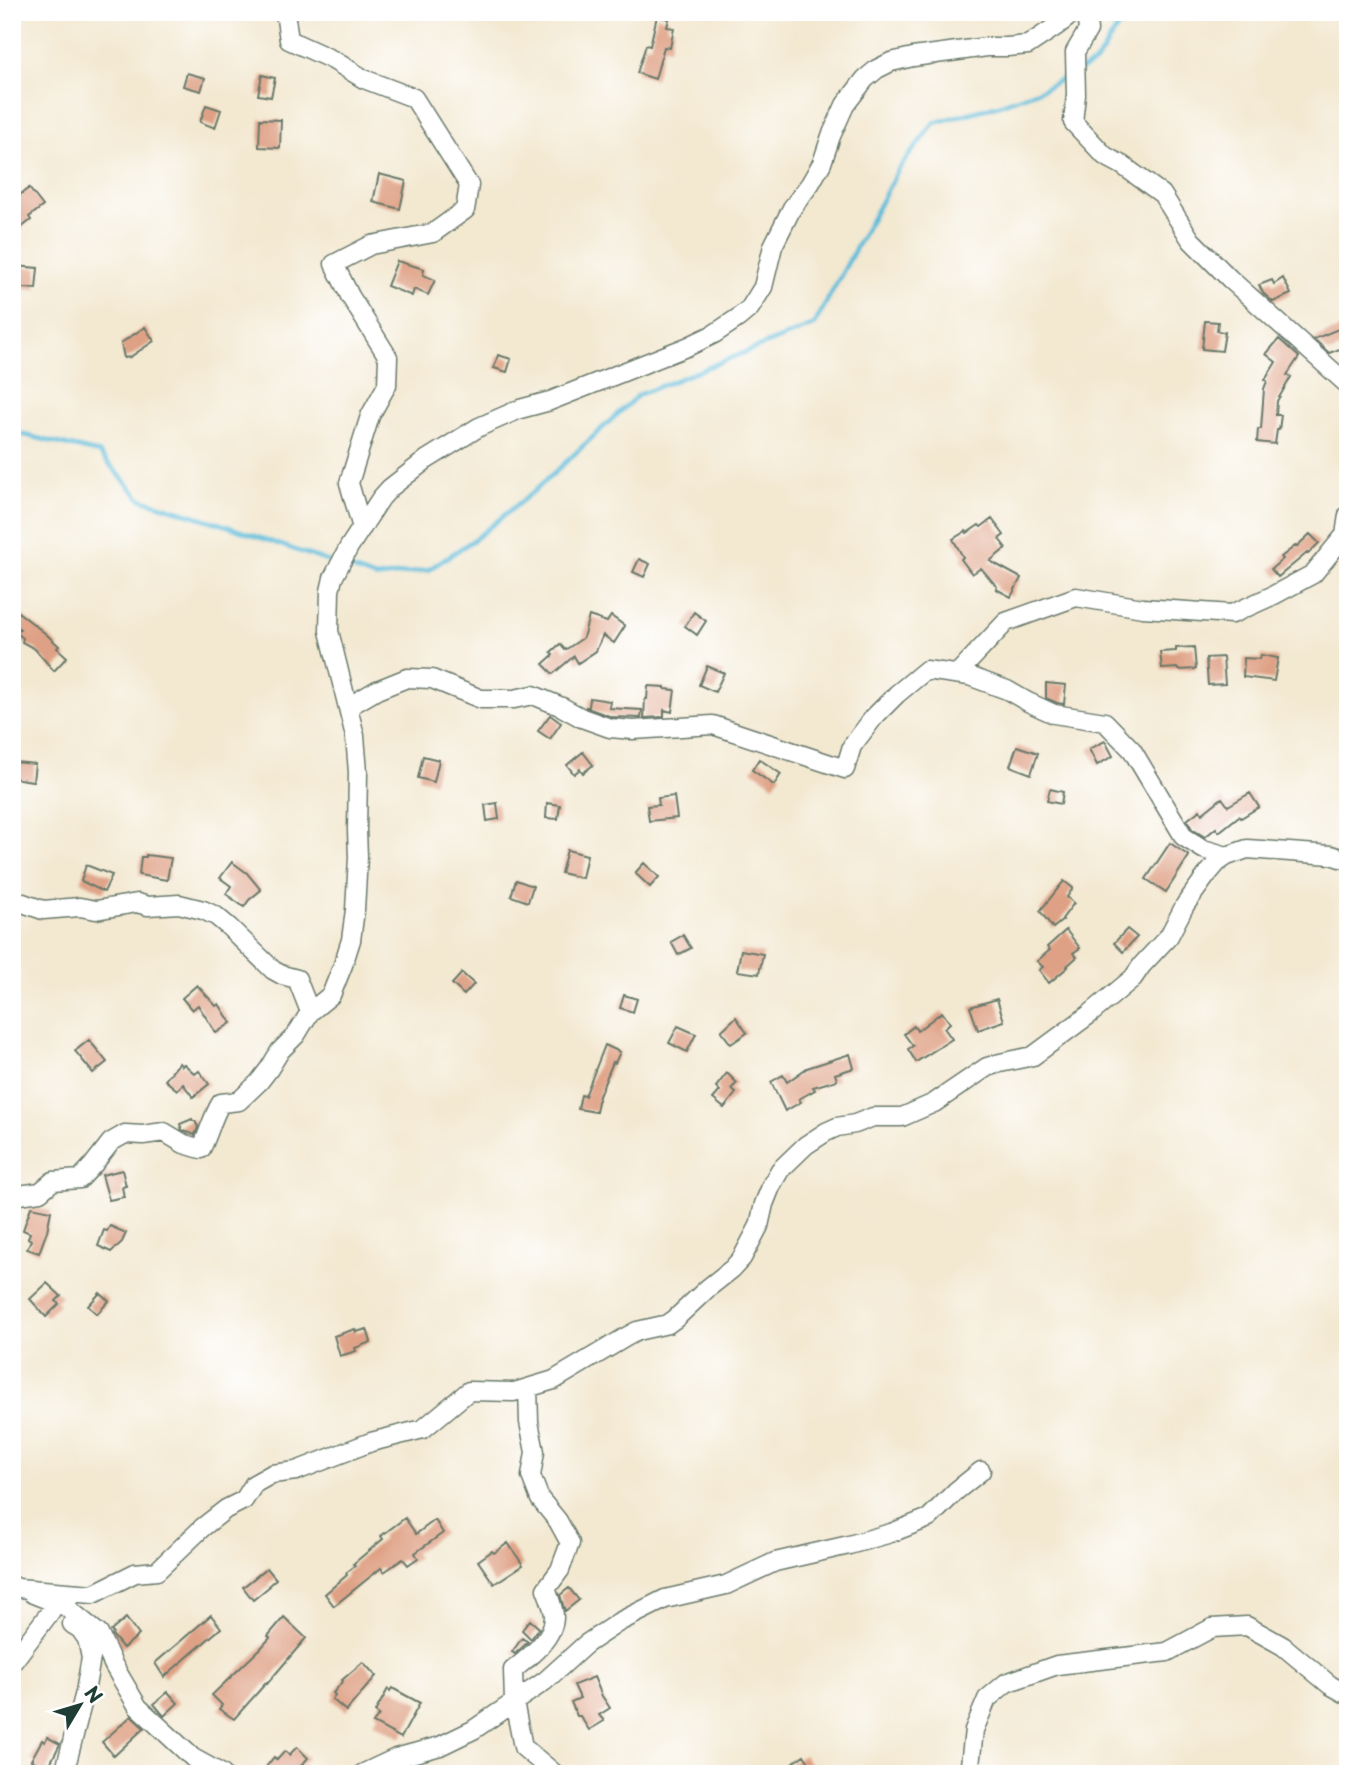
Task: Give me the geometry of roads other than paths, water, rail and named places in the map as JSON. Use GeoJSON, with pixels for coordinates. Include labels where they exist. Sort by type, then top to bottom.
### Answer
{"type":"FeatureCollection","features":[{"type":"Feature","properties":{"kind":"street"},"geometry":{"type":"LineString","coordinates":[[285,12],[289,40],[333,60],[364,79],[414,98],[469,185],[465,210],[433,233],[371,245],[334,264],[350,296],[388,357],[387,385],[370,416],[349,483],[362,528]]}},
{"type":"Feature","properties":{"kind":"street"},"geometry":{"type":"LineString","coordinates":[[12,1196],[40,1192],[53,1181],[80,1179],[111,1142],[125,1134],[164,1132],[184,1144],[201,1149],[209,1134],[213,1115],[221,1103],[239,1101],[259,1082],[280,1051],[296,1035],[310,1012],[331,995],[351,940],[355,909],[358,772],[355,736],[329,631],[330,590],[333,578],[381,498],[426,460],[469,432],[520,409],[550,401],[689,346],[727,326],[750,308],[763,287],[773,246],[792,208],[818,170],[845,105],[865,79],[877,69],[891,62],[914,57],[979,48],[1028,45],[1067,18],[1071,12]]}},
{"type":"Feature","properties":{"kind":"street"},"geometry":{"type":"LineString","coordinates":[[1086,12],[1088,30],[1075,51],[1076,95],[1073,122],[1105,156],[1162,194],[1191,240],[1230,279],[1348,385]]}},
{"type":"Feature","properties":{"kind":"street"},"geometry":{"type":"LineString","coordinates":[[957,674],[1006,622],[1076,597],[1143,608],[1232,614],[1313,574],[1345,535],[1348,515]]}},
{"type":"Feature","properties":{"kind":"street"},"geometry":{"type":"LineString","coordinates":[[348,707],[377,690],[407,678],[432,679],[481,699],[513,699],[533,695],[610,728],[633,730],[713,725],[845,769],[852,746],[874,717],[926,670],[969,676],[1007,690],[1054,714],[1105,722],[1132,750],[1184,837],[1203,849],[1227,856]]}},
{"type":"Feature","properties":{"kind":"street"},"geometry":{"type":"LineString","coordinates":[[14,1587],[93,1594],[135,1573],[157,1571],[203,1527],[226,1509],[244,1500],[254,1484],[272,1474],[296,1471],[371,1442],[424,1429],[469,1391],[514,1392],[554,1380],[636,1331],[668,1324],[742,1258],[759,1226],[767,1194],[780,1170],[806,1145],[837,1127],[873,1117],[902,1117],[934,1103],[982,1070],[1000,1063],[1030,1058],[1049,1045],[1133,978],[1170,936],[1185,905],[1206,876],[1227,856],[1247,849],[1348,858]]}},
{"type":"Feature","properties":{"kind":"street"},"geometry":{"type":"LineString","coordinates":[[12,896],[17,901],[43,910],[80,907],[96,911],[137,903],[148,906],[179,904],[203,910],[229,927],[273,970],[297,979],[310,1012]]}},
{"type":"Feature","properties":{"kind":"street"},"geometry":{"type":"LineString","coordinates":[[528,1388],[528,1422],[535,1452],[531,1476],[540,1499],[558,1521],[570,1543],[560,1570],[546,1589],[554,1615],[551,1628],[535,1653],[513,1670],[514,1702],[523,1747],[555,1774]]}},
{"type":"Feature","properties":{"kind":"street"},"geometry":{"type":"LineString","coordinates":[[362,1774],[396,1758],[440,1745],[473,1730],[544,1681],[586,1644],[619,1622],[665,1600],[726,1585],[775,1563],[891,1533],[929,1518],[981,1471]]}},
{"type":"Feature","properties":{"kind":"street"},"geometry":{"type":"LineString","coordinates":[[14,1587],[25,1598],[80,1629],[87,1639],[91,1658],[64,1774]]}},
{"type":"Feature","properties":{"kind":"street"},"geometry":{"type":"LineString","coordinates":[[14,1587],[66,1607],[99,1634],[138,1707],[193,1758],[222,1774]]}},
{"type":"Feature","properties":{"kind":"street"},"geometry":{"type":"LineString","coordinates":[[12,1663],[51,1611]]}},
{"type":"Feature","properties":{"kind":"street"},"geometry":{"type":"LineString","coordinates":[[969,1774],[974,1730],[987,1699],[1006,1683],[1057,1665],[1167,1652],[1212,1628],[1247,1626],[1283,1646],[1330,1685],[1348,1695]]}},
{"type":"Feature","properties":{"kind":"waterway"},"geometry":{"type":"LineString","coordinates":[[1080,70],[1096,62],[1127,12]]}},
{"type":"Feature","properties":{"kind":"waterway"},"geometry":{"type":"LineString","coordinates":[[343,566],[376,578],[428,570],[475,539],[539,487],[638,395],[814,325],[898,170],[934,123],[999,105],[1043,89],[1072,74]]}},
{"type":"Feature","properties":{"kind":"waterway"},"geometry":{"type":"LineString","coordinates":[[12,432],[99,453],[141,499],[335,564]]}}]}
